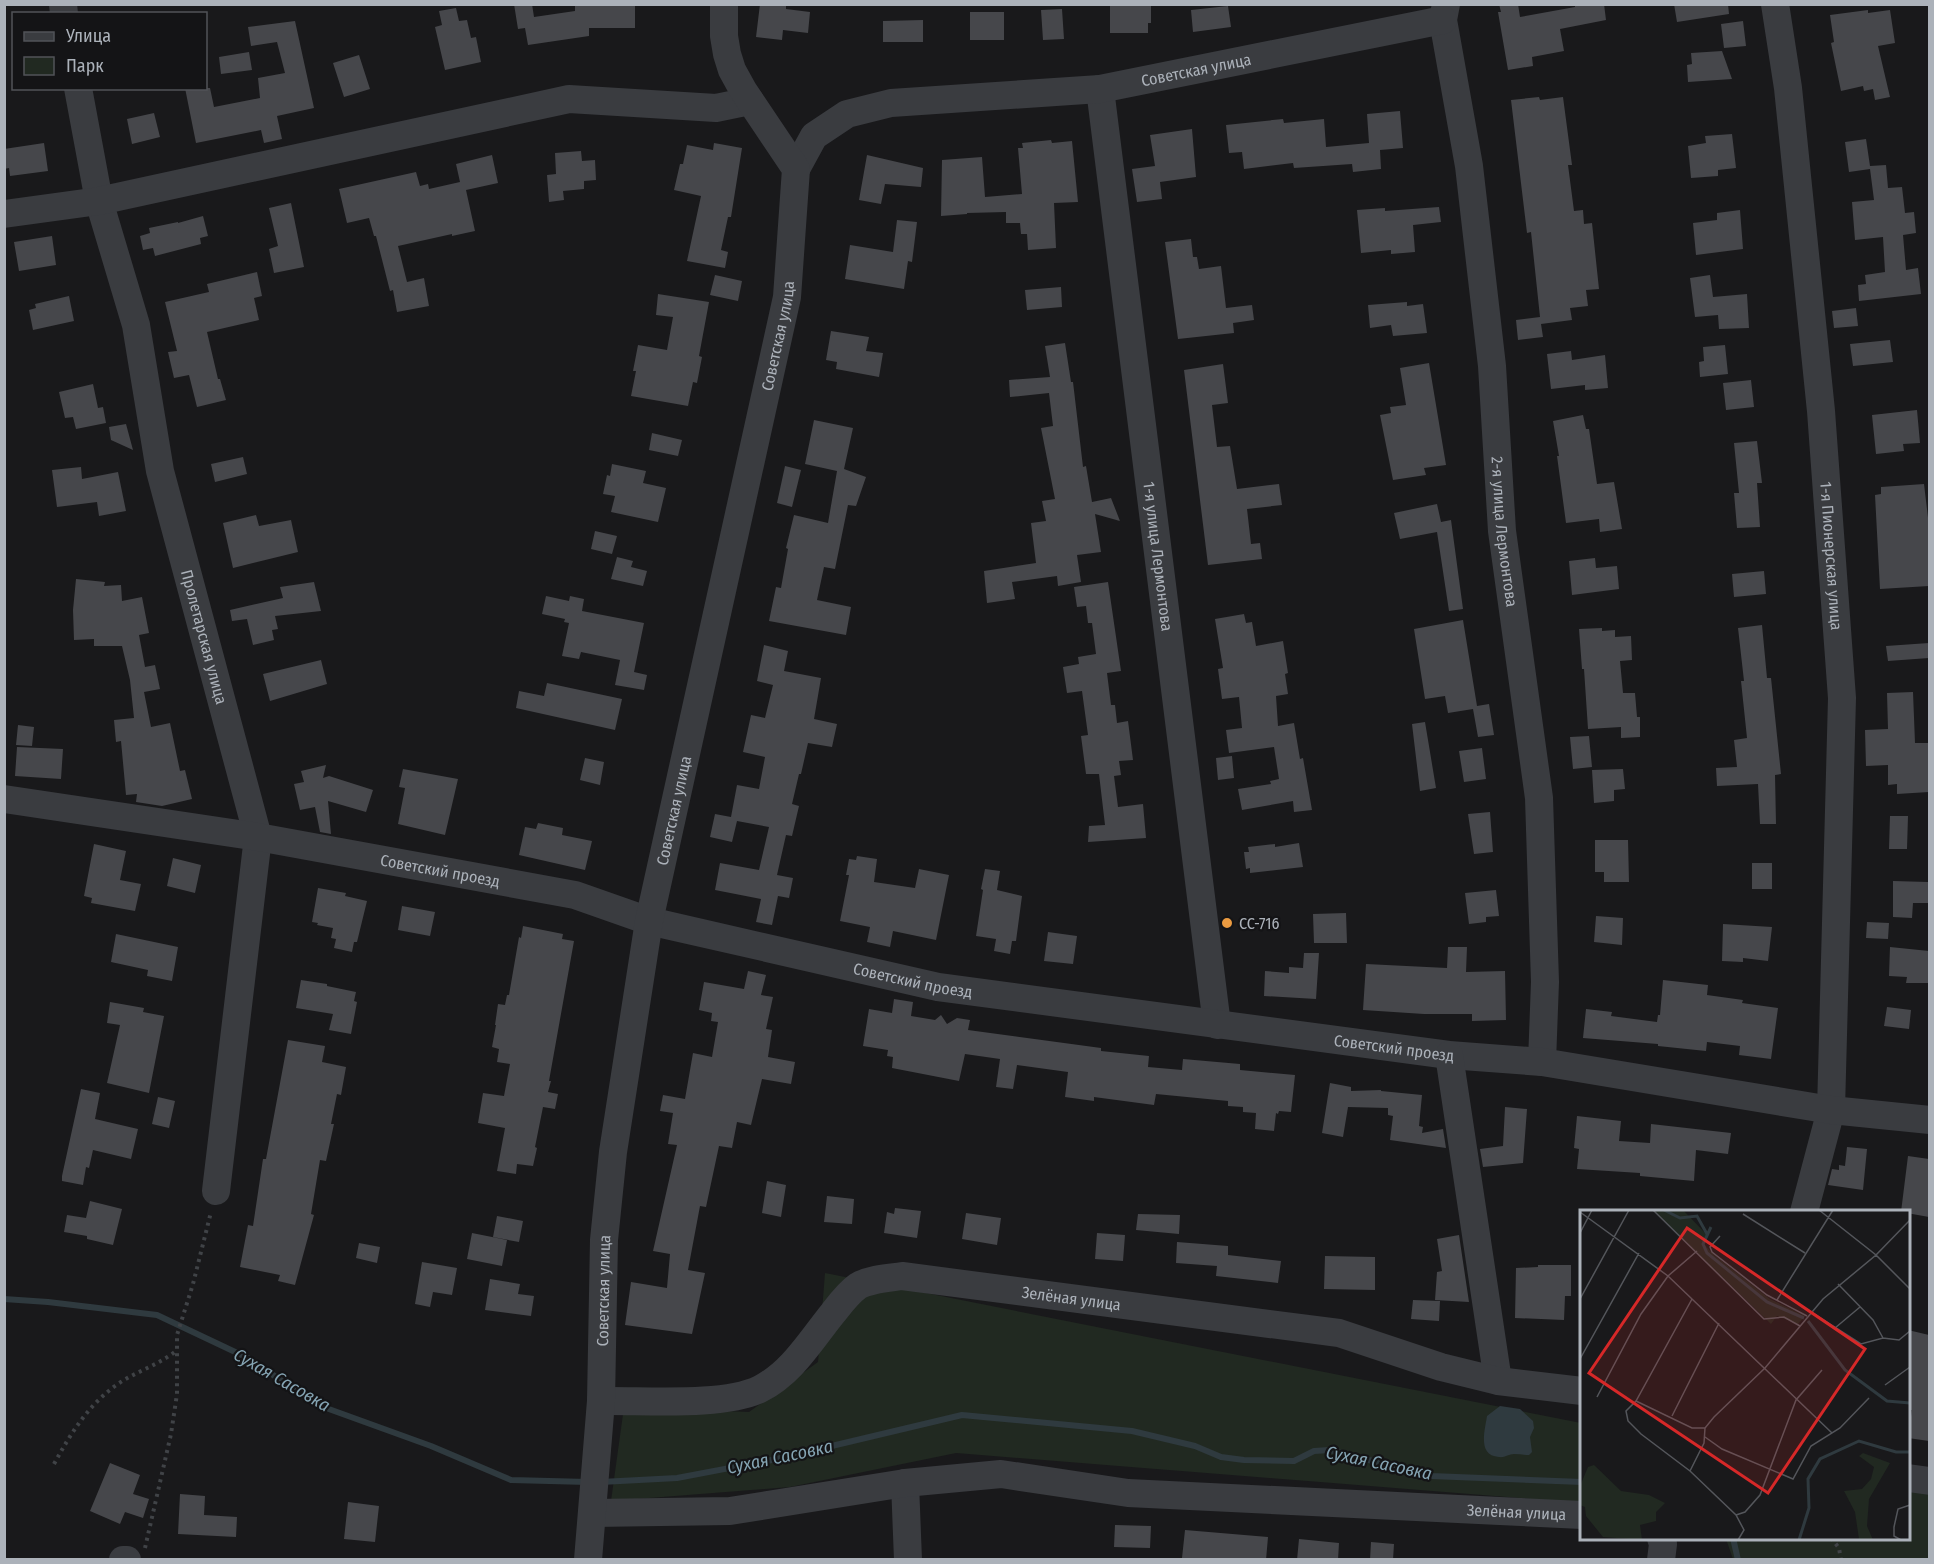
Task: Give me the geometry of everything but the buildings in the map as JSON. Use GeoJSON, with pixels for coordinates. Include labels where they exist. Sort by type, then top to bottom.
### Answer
{"type":"FeatureCollection","features":[{"type":"Feature","properties":{"kind":"street"},"geometry":{"type":"LineString","coordinates":[[724,4],[724,36],[732,70],[796,169]]}},
{"type":"Feature","properties":{"kind":"street","name":"1-я Пионерская улица"},"geometry":{"type":"LineString","coordinates":[[1775,4],[1788,88],[1821,411],[1842,698],[1831,1110]]}},
{"type":"Feature","properties":{"kind":"street","name":"Советская улица"},"geometry":{"type":"LineString","coordinates":[[593,1509],[601,1401],[604,1240],[613,1152],[649,921],[788,297],[796,169],[814,136],[847,114],[891,103],[1100,89],[1445,12]]}},
{"type":"Feature","properties":{"kind":"street","name":"2-я улица Лермонтова"},"geometry":{"type":"LineString","coordinates":[[1445,12],[1469,166],[1492,366],[1502,531],[1539,798],[1545,982],[1542,1062]]}},
{"type":"Feature","properties":{"kind":"street","name":"1-я улица Лермонтова"},"geometry":{"type":"LineString","coordinates":[[1100,89],[1218,1025]]}},
{"type":"Feature","properties":{"kind":"street","name":"Пролетарская улица"},"geometry":{"type":"LineString","coordinates":[[78,90],[99,201],[136,325],[160,471],[258,837],[216,1191]]}},
{"type":"Feature","properties":{"kind":"street"},"geometry":{"type":"LineString","coordinates":[[4,214],[99,201],[569,99],[716,108],[750,101]]}},
{"type":"Feature","properties":{"kind":"street","name":"Советский проезд"},"geometry":{"type":"LineString","coordinates":[[4,799],[258,837],[575,895],[649,921],[938,987],[1449,1055],[1542,1062],[1831,1110],[1929,1120]]}},
{"type":"Feature","properties":{"kind":"street"},"geometry":{"type":"LineString","coordinates":[[1449,1055],[1498,1381]]}},
{"type":"Feature","properties":{"kind":"street"},"geometry":{"type":"LineString","coordinates":[[1805,1210],[1831,1110]]}},
{"type":"Feature","properties":{"kind":"street","name":"Зелёная улица"},"geometry":{"type":"LineString","coordinates":[[601,1401],[693,1401],[741,1396],[759,1390],[789,1368],[844,1298],[859,1286],[881,1279],[902,1276],[1339,1333],[1441,1367],[1498,1381],[1580,1391]]}},
{"type":"Feature","properties":{"kind":"street","name":"Зелёная улица"},"geometry":{"type":"LineString","coordinates":[[593,1509],[730,1511],[905,1483],[1001,1474],[1128,1493],[1580,1515]]}},
{"type":"Feature","properties":{"kind":"street"},"geometry":{"type":"LineString","coordinates":[[1910,1478],[1929,1482]]}},
{"type":"Feature","properties":{"kind":"street"},"geometry":{"type":"LineString","coordinates":[[905,1483],[908,1560]]}},
{"type":"Feature","properties":{"kind":"street"},"geometry":{"type":"LineString","coordinates":[[588,1560],[593,1509]]}},
{"type":"Feature","properties":{"kind":"street"},"geometry":{"type":"LineString","coordinates":[[1661,1540],[1661,1560]]}},
{"type":"Feature","properties":{"kind":"path"},"geometry":{"type":"LineString","coordinates":[[132,1556],[171,1434],[177,1394],[177,1335],[193,1284],[216,1191]]}},
{"type":"Feature","properties":{"kind":"path"},"geometry":{"type":"LineString","coordinates":[[54,1464],[73,1429],[92,1407],[116,1386],[139,1372],[163,1362],[177,1351]]}},
{"type":"Feature","properties":{"kind":"path"},"geometry":{"type":"LineString","coordinates":[[1832,1540],[1839,1548],[1841,1560]]}},
{"type":"Feature","properties":{"kind":"green space"},"geometry":{"type":"Polygon","coordinates":[[[825,1273],[1580,1423],[1580,1503],[956,1453],[790,1487],[611,1501],[624,1407],[749,1412],[818,1362],[825,1273]]]}},
{"type":"Feature","properties":{"kind":"green space"},"geometry":{"type":"Polygon","coordinates":[[[1910,1480],[1929,1482],[1929,1559],[1733,1559],[1726,1540],[1910,1540],[1910,1480]]]}},
{"type":"Feature","properties":{"kind":"shaded area"},"geometry":{"type":"Polygon","coordinates":[[[1500,1406],[1520,1409],[1533,1421],[1534,1428],[1530,1437],[1532,1452],[1529,1455],[1492,1456],[1485,1447],[1487,1416],[1500,1406]]]}},
{"type":"Feature","properties":{"kind":"waterway","name":"Сухая Сасовка"},"geometry":{"type":"LineString","coordinates":[[4,1299],[157,1315],[250,1359],[315,1404],[431,1446],[511,1480],[588,1482]]}},
{"type":"Feature","properties":{"kind":"waterway","name":"Сухая Сасовка"},"geometry":{"type":"LineString","coordinates":[[601,1482],[677,1478],[777,1459],[962,1415],[1132,1431],[1195,1446],[1221,1457],[1244,1460],[1294,1461],[1314,1451],[1330,1450],[1431,1476],[1580,1482]]}},
{"type":"Feature","properties":{"kind":"waterway","name":"Сухая Сасовка"},"geometry":{"type":"LineString","coordinates":[[1733,1540],[1738,1560]]}},
{"type":"Feature","properties":{"kind":"place","name":"СС-716"},"geometry":{"type":"Point","coordinates":[1227,923]}}]}
